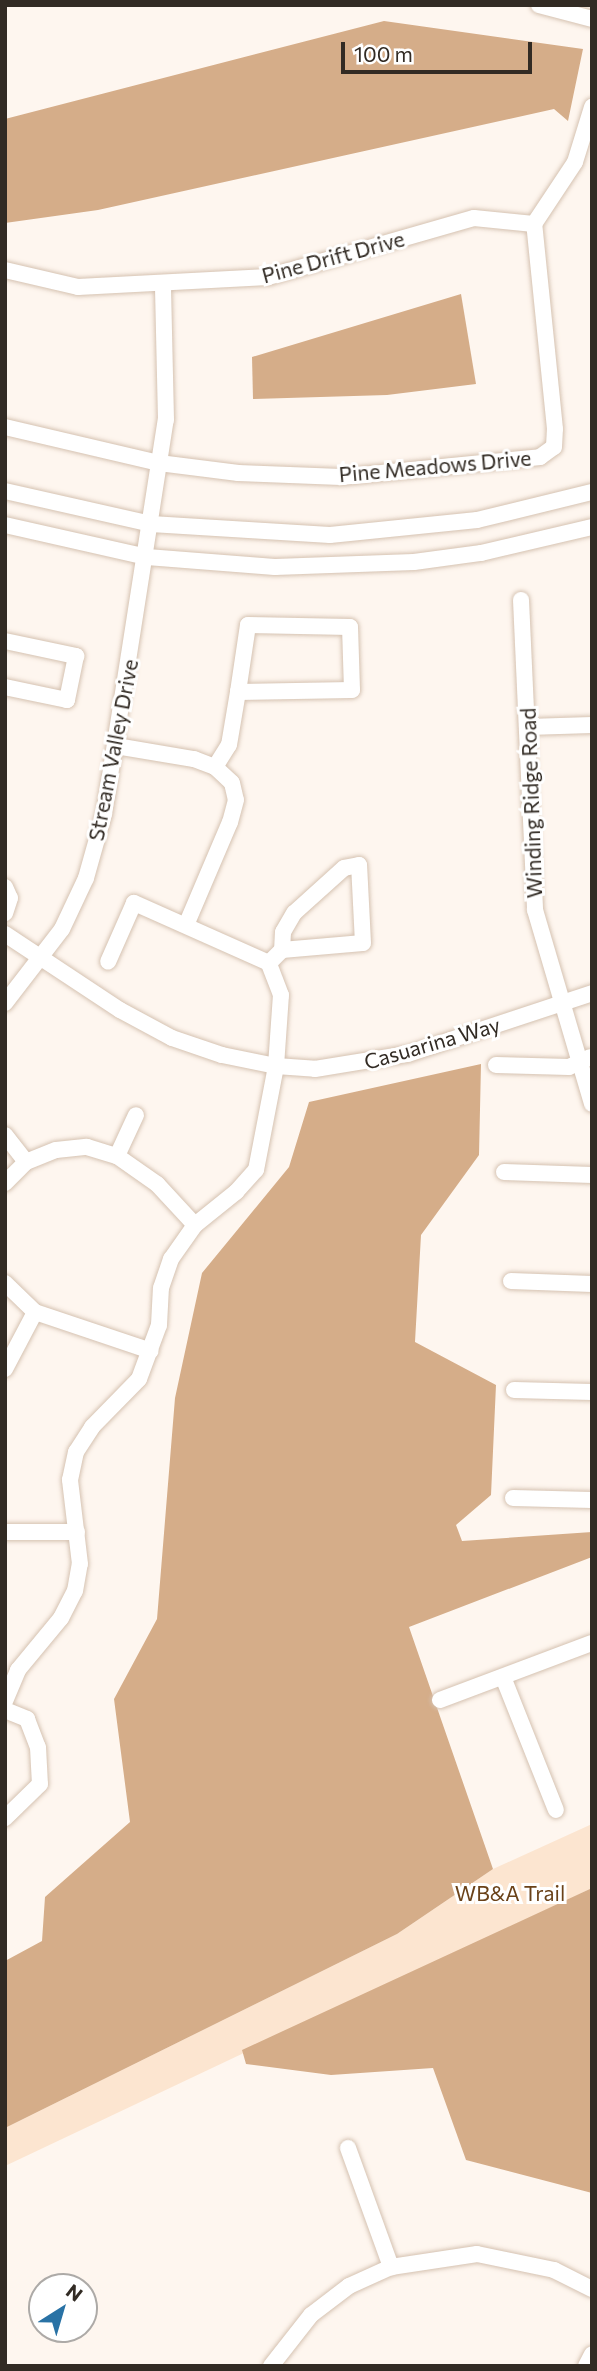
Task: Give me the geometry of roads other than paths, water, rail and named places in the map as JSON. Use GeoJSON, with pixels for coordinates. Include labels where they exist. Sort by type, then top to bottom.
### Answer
{"type":"FeatureCollection","features":[{"type":"Feature","properties":{"kind":"street"},"geometry":{"type":"LineString","coordinates":[[539,5],[592,19]]}},
{"type":"Feature","properties":{"kind":"street"},"geometry":{"type":"LineString","coordinates":[[534,224],[575,162],[592,107]]}},
{"type":"Feature","properties":{"kind":"street","name":"Pine Drift Drive"},"geometry":{"type":"LineString","coordinates":[[5,271],[78,287],[163,285],[268,277],[474,218],[534,224]]}},
{"type":"Feature","properties":{"kind":"street","name":"Pine Meadows Drive"},"geometry":{"type":"LineString","coordinates":[[5,427],[159,463],[238,473],[341,477],[540,457],[554,447],[555,429],[534,224]]}},
{"type":"Feature","properties":{"kind":"street","name":"Stream Valley Drive"},"geometry":{"type":"LineString","coordinates":[[5,1003],[41,959],[86,878],[104,814],[147,557],[159,463],[168,365],[163,285]]}},
{"type":"Feature","properties":{"kind":"street"},"geometry":{"type":"LineString","coordinates":[[5,491],[151,524],[278,534],[414,529],[477,520],[592,492]]}},
{"type":"Feature","properties":{"kind":"street"},"geometry":{"type":"LineString","coordinates":[[5,525],[147,557],[275,567],[402,563],[481,552],[592,527]]}},
{"type":"Feature","properties":{"kind":"street","name":"Winding Ridge Road"},"geometry":{"type":"LineString","coordinates":[[521,600],[535,910],[565,1002],[587,1058],[592,1104]]}},
{"type":"Feature","properties":{"kind":"street"},"geometry":{"type":"LineString","coordinates":[[215,767],[229,744],[248,625],[350,627],[352,690],[239,692]]}},
{"type":"Feature","properties":{"kind":"street"},"geometry":{"type":"LineString","coordinates":[[5,641],[76,656],[67,700],[5,687]]}},
{"type":"Feature","properties":{"kind":"street"},"geometry":{"type":"LineString","coordinates":[[528,727],[592,725]]}},
{"type":"Feature","properties":{"kind":"street"},"geometry":{"type":"LineString","coordinates":[[116,746],[194,759],[215,767],[232,783],[236,800],[186,925]]}},
{"type":"Feature","properties":{"kind":"street"},"geometry":{"type":"LineString","coordinates":[[269,963],[282,950],[363,943],[359,865],[344,868],[293,913],[283,932],[282,950]]}},
{"type":"Feature","properties":{"kind":"street"},"geometry":{"type":"LineString","coordinates":[[5,887],[10,898],[5,913]]}},
{"type":"Feature","properties":{"kind":"street"},"geometry":{"type":"LineString","coordinates":[[5,1701],[18,1670],[61,1619],[75,1591],[80,1564],[71,1480],[76,1452],[92,1427],[139,1379],[159,1325],[161,1288],[171,1259],[195,1225],[236,1192],[256,1170],[276,1066],[281,995],[269,963],[134,903],[108,962]]}},
{"type":"Feature","properties":{"kind":"street","name":"Casuarina Way"},"geometry":{"type":"LineString","coordinates":[[5,934],[41,959],[172,1038],[222,1055],[276,1066],[315,1069],[374,1062],[592,993]]}},
{"type":"Feature","properties":{"kind":"street"},"geometry":{"type":"LineString","coordinates":[[496,1065],[569,1067],[587,1058]]}},
{"type":"Feature","properties":{"kind":"street"},"geometry":{"type":"LineString","coordinates":[[117,1156],[136,1115]]}},
{"type":"Feature","properties":{"kind":"street"},"geometry":{"type":"LineString","coordinates":[[5,1135],[26,1161]]}},
{"type":"Feature","properties":{"kind":"street"},"geometry":{"type":"LineString","coordinates":[[5,1183],[26,1161],[56,1150],[86,1147],[117,1156],[157,1184],[195,1225]]}},
{"type":"Feature","properties":{"kind":"street"},"geometry":{"type":"LineString","coordinates":[[504,1172],[592,1175]]}},
{"type":"Feature","properties":{"kind":"street"},"geometry":{"type":"LineString","coordinates":[[511,1281],[592,1284]]}},
{"type":"Feature","properties":{"kind":"street"},"geometry":{"type":"LineString","coordinates":[[5,1283],[35,1312],[151,1351]]}},
{"type":"Feature","properties":{"kind":"street"},"geometry":{"type":"LineString","coordinates":[[5,1369],[35,1312]]}},
{"type":"Feature","properties":{"kind":"street"},"geometry":{"type":"LineString","coordinates":[[514,1390],[592,1392]]}},
{"type":"Feature","properties":{"kind":"street"},"geometry":{"type":"LineString","coordinates":[[513,1498],[592,1500]]}},
{"type":"Feature","properties":{"kind":"street"},"geometry":{"type":"LineString","coordinates":[[5,1532],[77,1532]]}},
{"type":"Feature","properties":{"kind":"street"},"geometry":{"type":"LineString","coordinates":[[440,1700],[592,1643]]}},
{"type":"Feature","properties":{"kind":"street"},"geometry":{"type":"LineString","coordinates":[[503,1677],[556,1810]]}},
{"type":"Feature","properties":{"kind":"street"},"geometry":{"type":"LineString","coordinates":[[5,1710],[27,1719],[38,1747],[40,1784],[5,1818]]}},
{"type":"Feature","properties":{"kind":"street"},"geometry":{"type":"LineString","coordinates":[[348,2148],[391,2267]]}},
{"type":"Feature","properties":{"kind":"street"},"geometry":{"type":"LineString","coordinates":[[271,2366],[311,2315],[349,2286],[391,2267],[477,2254],[554,2270],[592,2289]]}},
{"type":"Feature","properties":{"kind":"street"},"geometry":{"type":"LineString","coordinates":[[586,2366],[592,2354]]}},
{"type":"Feature","properties":{"kind":"park label","name":"WB&A Trail"},"geometry":{"type":"Point","coordinates":[510,1893]}}]}
